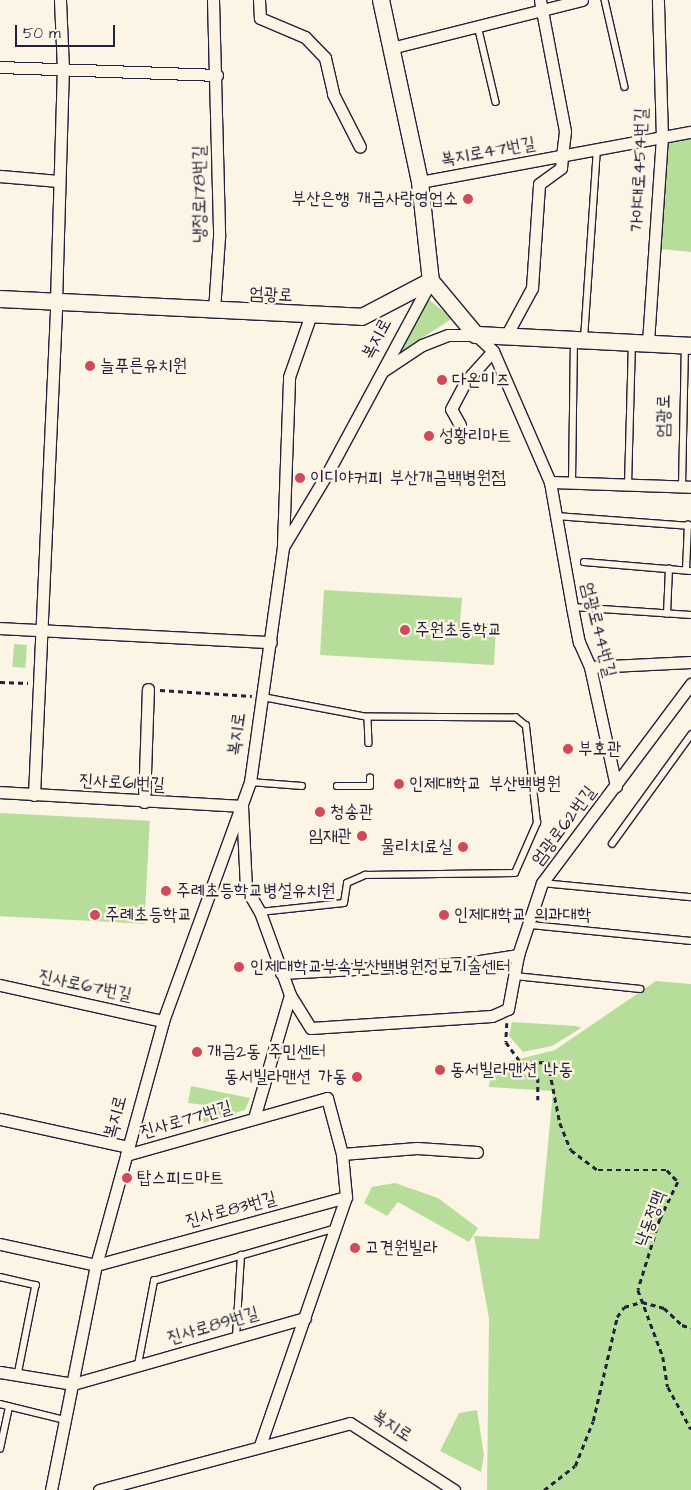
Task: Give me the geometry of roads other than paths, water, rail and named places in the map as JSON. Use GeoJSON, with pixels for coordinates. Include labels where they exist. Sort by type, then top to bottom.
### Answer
{"type":"FeatureCollection","features":[{"type":"Feature","properties":{"kind":"main road"},"geometry":{"type":"LineString","coordinates":[[381,0],[420,182],[431,281],[476,335]]}},
{"type":"Feature","properties":{"kind":"main road","name":"엄광로"},"geometry":{"type":"LineString","coordinates":[[0,299],[310,317],[362,317],[431,281]]}},
{"type":"Feature","properties":{"kind":"main road","name":"엄광로"},"geometry":{"type":"LineString","coordinates":[[476,335],[640,341],[688,346]]}},
{"type":"Feature","properties":{"kind":"street"},"geometry":{"type":"LineString","coordinates":[[34,795],[39,630],[56,302],[63,69],[60,0]]}},
{"type":"Feature","properties":{"kind":"street","name":"냉정로178번길"},"geometry":{"type":"LineString","coordinates":[[213,0],[217,76],[219,237],[214,311]]}},
{"type":"Feature","properties":{"kind":"street"},"geometry":{"type":"LineString","coordinates":[[259,0],[260,18],[305,37],[325,58],[333,94],[360,147]]}},
{"type":"Feature","properties":{"kind":"street"},"geometry":{"type":"LineString","coordinates":[[391,48],[478,26],[541,5],[582,0]]}},
{"type":"Feature","properties":{"kind":"street","name":"가야대로454번길"},"geometry":{"type":"LineString","coordinates":[[640,341],[662,138],[658,0]]}},
{"type":"Feature","properties":{"kind":"street","name":"복지로47번길"},"geometry":{"type":"LineString","coordinates":[[506,336],[532,288],[539,184],[561,168],[565,131],[541,5]]}},
{"type":"Feature","properties":{"kind":"street"},"geometry":{"type":"LineString","coordinates":[[0,67],[217,76]]}},
{"type":"Feature","properties":{"kind":"street","name":"복지로47번길"},"geometry":{"type":"LineString","coordinates":[[420,182],[691,132]]}},
{"type":"Feature","properties":{"kind":"street"},"geometry":{"type":"LineString","coordinates":[[0,176],[59,181]]}},
{"type":"Feature","properties":{"kind":"street","name":"복지로"},"geometry":{"type":"LineString","coordinates":[[50,1490],[96,1265],[163,1021],[250,782],[283,547],[431,281]]}},
{"type":"Feature","properties":{"kind":"street"},"geometry":{"type":"LineString","coordinates":[[283,547],[289,377],[310,317]]}},
{"type":"Feature","properties":{"kind":"street"},"geometry":{"type":"LineString","coordinates":[[382,372],[422,345],[448,336],[476,335]]}},
{"type":"Feature","properties":{"kind":"street","name":"엄광로44번길"},"geometry":{"type":"LineString","coordinates":[[476,335],[493,351],[550,482],[579,642],[590,667],[616,786]]}},
{"type":"Feature","properties":{"kind":"street"},"geometry":{"type":"LineString","coordinates":[[460,425],[450,410],[466,381],[493,351]]}},
{"type":"Feature","properties":{"kind":"street"},"geometry":{"type":"LineString","coordinates":[[550,482],[686,487]]}},
{"type":"Feature","properties":{"kind":"street"},"geometry":{"type":"LineString","coordinates":[[0,628],[271,642]]}},
{"type":"Feature","properties":{"kind":"street"},"geometry":{"type":"LineString","coordinates":[[590,667],[691,662]]}},
{"type":"Feature","properties":{"kind":"street","name":"엄광로62번길"},"geometry":{"type":"LineString","coordinates":[[290,995],[311,1028],[492,1016],[508,1009],[518,955],[531,925],[542,883],[691,684]]}},
{"type":"Feature","properties":{"kind":"street"},"geometry":{"type":"LineString","coordinates":[[144,802],[148,689]]}},
{"type":"Feature","properties":{"kind":"street","name":"진사로61번길"},"geometry":{"type":"LineString","coordinates":[[0,792],[144,802],[242,806]]}},
{"type":"Feature","properties":{"kind":"street"},"geometry":{"type":"LineString","coordinates":[[242,806],[246,888],[260,912],[290,995]]}},
{"type":"Feature","properties":{"kind":"street"},"geometry":{"type":"LineString","coordinates":[[281,973],[467,963],[518,955]]}},
{"type":"Feature","properties":{"kind":"street","name":"진사로67번길"},"geometry":{"type":"LineString","coordinates":[[0,986],[163,1021]]}},
{"type":"Feature","properties":{"kind":"street","name":"진사로77번길"},"geometry":{"type":"LineString","coordinates":[[254,1118],[290,995]]}},
{"type":"Feature","properties":{"kind":"street","name":"진사로77번길"},"geometry":{"type":"LineString","coordinates":[[0,1119],[127,1151],[327,1098],[342,1154],[346,1197]]}},
{"type":"Feature","properties":{"kind":"street"},"geometry":{"type":"LineString","coordinates":[[342,1154],[417,1148],[477,1152]]}},
{"type":"Feature","properties":{"kind":"street"},"geometry":{"type":"LineString","coordinates":[[260,1445],[346,1197]]}},
{"type":"Feature","properties":{"kind":"street","name":"진사로83번길"},"geometry":{"type":"LineString","coordinates":[[0,1244],[96,1265],[346,1197]]}},
{"type":"Feature","properties":{"kind":"street","name":"진사로89번길"},"geometry":{"type":"LineString","coordinates":[[0,1372],[73,1384],[305,1318]]}},
{"type":"Feature","properties":{"kind":"street","name":"복지로"},"geometry":{"type":"LineString","coordinates":[[99,1490],[260,1445],[350,1423],[454,1490]]}},
{"type":"Feature","properties":{"kind":"lane"},"geometry":{"type":"LineString","coordinates":[[605,0],[625,87]]}},
{"type":"Feature","properties":{"kind":"lane"},"geometry":{"type":"LineString","coordinates":[[478,26],[496,102]]}},
{"type":"Feature","properties":{"kind":"lane"},"geometry":{"type":"LineString","coordinates":[[572,482],[579,339],[592,232],[597,150]]}},
{"type":"Feature","properties":{"kind":"lane","name":"엄광로"},"geometry":{"type":"LineString","coordinates":[[628,485],[640,341]]}},
{"type":"Feature","properties":{"kind":"lane","name":"엄광로"},"geometry":{"type":"LineString","coordinates":[[686,487],[688,346]]}},
{"type":"Feature","properties":{"kind":"lane"},"geometry":{"type":"LineString","coordinates":[[556,516],[689,525],[688,570],[584,562]]}},
{"type":"Feature","properties":{"kind":"lane"},"geometry":{"type":"LineString","coordinates":[[667,614],[669,569]]}},
{"type":"Feature","properties":{"kind":"lane"},"geometry":{"type":"LineString","coordinates":[[572,607],[691,615]]}},
{"type":"Feature","properties":{"kind":"lane"},"geometry":{"type":"LineString","coordinates":[[260,912],[344,904],[347,883],[365,875],[515,873],[537,823],[526,726],[516,718],[368,717],[263,697]]}},
{"type":"Feature","properties":{"kind":"lane"},"geometry":{"type":"LineString","coordinates":[[368,717],[369,743]]}},
{"type":"Feature","properties":{"kind":"lane"},"geometry":{"type":"LineString","coordinates":[[612,844],[691,735]]}},
{"type":"Feature","properties":{"kind":"lane"},"geometry":{"type":"LineString","coordinates":[[337,786],[370,786],[370,778]]}},
{"type":"Feature","properties":{"kind":"lane"},"geometry":{"type":"LineString","coordinates":[[250,782],[302,786]]}},
{"type":"Feature","properties":{"kind":"lane"},"geometry":{"type":"LineString","coordinates":[[542,883],[691,897]]}},
{"type":"Feature","properties":{"kind":"lane"},"geometry":{"type":"LineString","coordinates":[[531,925],[691,941]]}},
{"type":"Feature","properties":{"kind":"lane"},"geometry":{"type":"LineString","coordinates":[[514,976],[640,989]]}},
{"type":"Feature","properties":{"kind":"lane"},"geometry":{"type":"LineString","coordinates":[[138,1365],[154,1281],[336,1228]]}},
{"type":"Feature","properties":{"kind":"lane"},"geometry":{"type":"LineString","coordinates":[[236,1337],[241,1255]]}},
{"type":"Feature","properties":{"kind":"lane"},"geometry":{"type":"LineString","coordinates":[[0,1277],[36,1285],[18,1375]]}},
{"type":"Feature","properties":{"kind":"lane"},"geometry":{"type":"LineString","coordinates":[[0,1404],[65,1420]]}},
{"type":"Feature","properties":{"kind":"lane"},"geometry":{"type":"LineString","coordinates":[[0,1449],[9,1406]]}},
{"type":"Feature","properties":{"kind":"place","name":"부산은행 개금사랑영업소"},"geometry":{"type":"Point","coordinates":[468,199]}},
{"type":"Feature","properties":{"kind":"place","name":"늘푸른유치원"},"geometry":{"type":"Point","coordinates":[90,366]}},
{"type":"Feature","properties":{"kind":"place","name":"다온미즈"},"geometry":{"type":"Point","coordinates":[442,380]}},
{"type":"Feature","properties":{"kind":"place","name":"성황리마트"},"geometry":{"type":"Point","coordinates":[429,436]}},
{"type":"Feature","properties":{"kind":"place","name":"이디야커피 부산개금백병원점"},"geometry":{"type":"Point","coordinates":[300,478]}},
{"type":"Feature","properties":{"kind":"place","name":"주원초등학교"},"geometry":{"type":"Point","coordinates":[405,630]}},
{"type":"Feature","properties":{"kind":"place","name":"부호관"},"geometry":{"type":"Point","coordinates":[568,749]}},
{"type":"Feature","properties":{"kind":"place","name":"인제대학교 부산백병원"},"geometry":{"type":"Point","coordinates":[399,784]}},
{"type":"Feature","properties":{"kind":"place","name":"청송관"},"geometry":{"type":"Point","coordinates":[320,812]}},
{"type":"Feature","properties":{"kind":"place","name":"임재관"},"geometry":{"type":"Point","coordinates":[362,836]}},
{"type":"Feature","properties":{"kind":"place","name":"물리치료실"},"geometry":{"type":"Point","coordinates":[463,847]}},
{"type":"Feature","properties":{"kind":"place","name":"주례초등학교병설유치원"},"geometry":{"type":"Point","coordinates":[166,891]}},
{"type":"Feature","properties":{"kind":"place","name":"주례초등학교"},"geometry":{"type":"Point","coordinates":[95,915]}},
{"type":"Feature","properties":{"kind":"place","name":"인제대학교 의과대학"},"geometry":{"type":"Point","coordinates":[444,915]}},
{"type":"Feature","properties":{"kind":"place","name":"인제대학교부속부산백병원정보기술센터"},"geometry":{"type":"Point","coordinates":[239,967]}},
{"type":"Feature","properties":{"kind":"place","name":"개금2동 주민센터"},"geometry":{"type":"Point","coordinates":[197,1052]}},
{"type":"Feature","properties":{"kind":"place","name":"동서빌라맨션 나동"},"geometry":{"type":"Point","coordinates":[440,1070]}},
{"type":"Feature","properties":{"kind":"place","name":"동서빌라맨션 가동"},"geometry":{"type":"Point","coordinates":[357,1077]}},
{"type":"Feature","properties":{"kind":"place","name":"탑스피드마트"},"geometry":{"type":"Point","coordinates":[127,1178]}},
{"type":"Feature","properties":{"kind":"place","name":"고견원빌라"},"geometry":{"type":"Point","coordinates":[355,1248]}}]}
